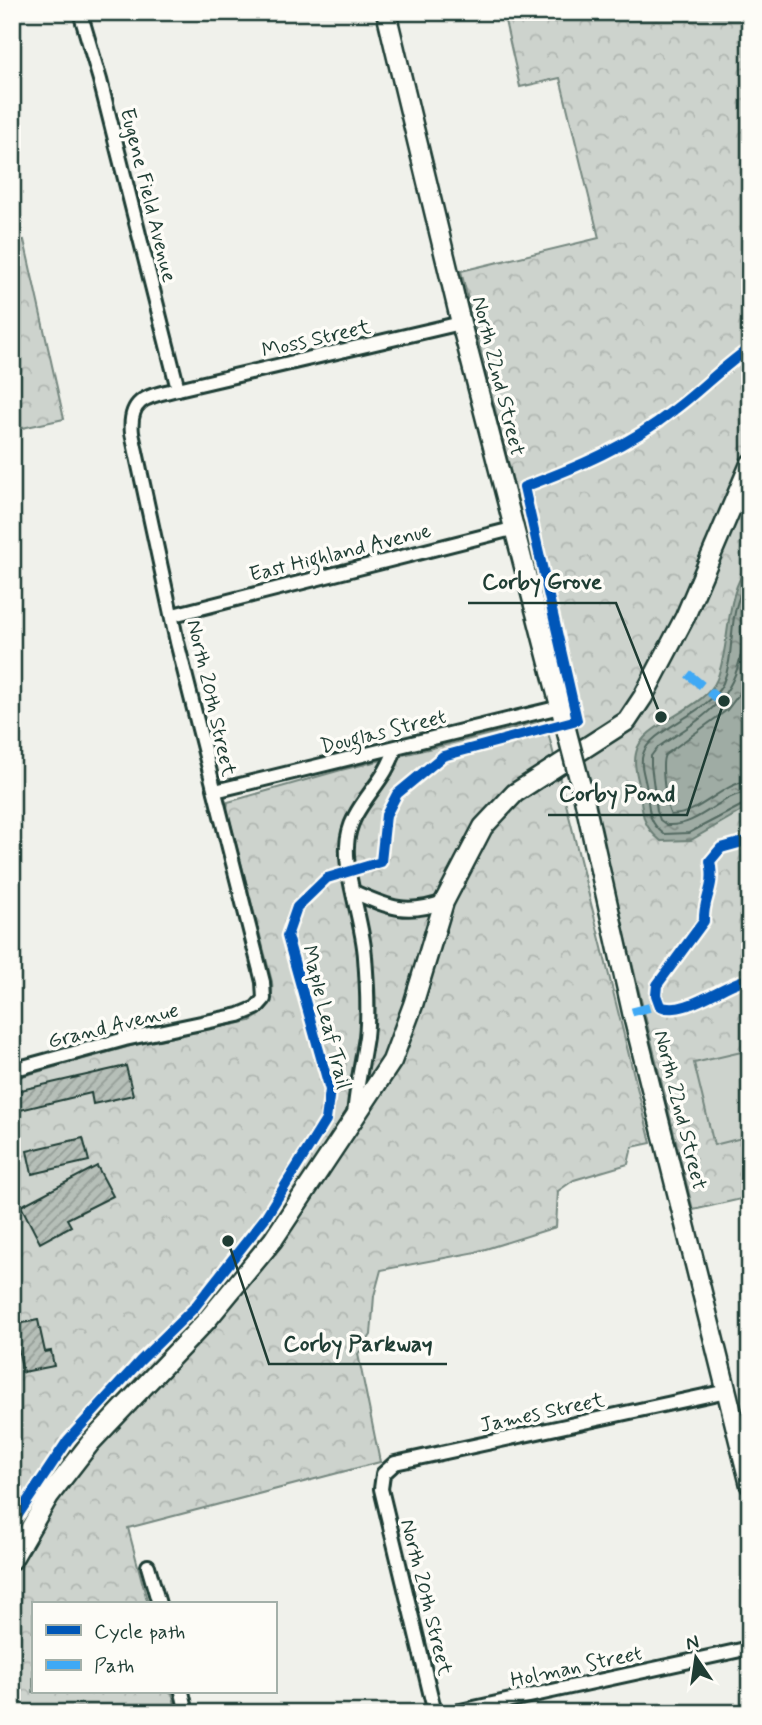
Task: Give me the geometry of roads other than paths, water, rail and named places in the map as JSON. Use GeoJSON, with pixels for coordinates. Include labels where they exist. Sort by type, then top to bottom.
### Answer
{"type":"FeatureCollection","features":[{"type":"Feature","properties":{"kind":"street","name":"Eugene Field Avenue"},"geometry":{"type":"LineString","coordinates":[[80,12],[100,80],[178,389]]}},
{"type":"Feature","properties":{"kind":"street","name":"North 22nd Street"},"geometry":{"type":"LineString","coordinates":[[386,12],[461,323],[583,794],[632,1012],[750,1485]]}},
{"type":"Feature","properties":{"kind":"street","name":"Moss Street"},"geometry":{"type":"LineString","coordinates":[[178,389],[461,323]]}},
{"type":"Feature","properties":{"kind":"street","name":"North 20th Street"},"geometry":{"type":"LineString","coordinates":[[178,389],[139,401],[131,419],[173,615],[265,991],[264,999],[256,1008],[224,1018]]}},
{"type":"Feature","properties":{"kind":"street"},"geometry":{"type":"LineString","coordinates":[[12,1560],[57,1485],[91,1442],[207,1320],[273,1240],[392,1061],[413,1005],[444,902],[483,827],[515,793],[627,721],[643,697],[685,617],[750,464]]}},
{"type":"Feature","properties":{"kind":"street","name":"East Highland Avenue"},"geometry":{"type":"LineString","coordinates":[[173,615],[516,528]]}},
{"type":"Feature","properties":{"kind":"street","name":"Douglas Street"},"geometry":{"type":"LineString","coordinates":[[215,791],[560,706]]}},
{"type":"Feature","properties":{"kind":"street"},"geometry":{"type":"LineString","coordinates":[[354,1120],[356,1088],[366,1036],[368,988],[356,893],[346,848],[358,807],[391,764],[395,748]]}},
{"type":"Feature","properties":{"kind":"street"},"geometry":{"type":"LineString","coordinates":[[356,893],[404,910],[423,909],[444,902]]}},
{"type":"Feature","properties":{"kind":"street","name":"Grand Avenue"},"geometry":{"type":"LineString","coordinates":[[12,1070],[125,1039],[224,1018]]}},
{"type":"Feature","properties":{"kind":"street","name":"James Street"},"geometry":{"type":"LineString","coordinates":[[382,1489],[383,1474],[395,1463],[727,1391]]}},
{"type":"Feature","properties":{"kind":"street","name":"North 20th Street"},"geometry":{"type":"LineString","coordinates":[[382,1489],[435,1713]]}},
{"type":"Feature","properties":{"kind":"street"},"geometry":{"type":"LineString","coordinates":[[148,1566],[158,1602]]}},
{"type":"Feature","properties":{"kind":"street","name":"Holman Street"},"geometry":{"type":"LineString","coordinates":[[451,1713],[750,1648]]}},
{"type":"Feature","properties":{"kind":"street"},"geometry":{"type":"LineString","coordinates":[[182,1694],[187,1713]]}},
{"type":"Feature","properties":{"kind":"water"},"geometry":{"type":"Polygon","coordinates":[[[750,562],[750,806],[691,840],[661,841],[650,830],[644,818],[635,767],[636,753],[640,742],[649,733],[700,699],[717,679],[732,604],[741,575],[750,562]]]}},
{"type":"Feature","properties":{"kind":"place","name":"Corby Pond"},"geometry":{"type":"Point","coordinates":[724,701]}},
{"type":"Feature","properties":{"kind":"place","name":"Corby Grove"},"geometry":{"type":"Point","coordinates":[661,717]}},
{"type":"Feature","properties":{"kind":"place","name":"Corby Parkway"},"geometry":{"type":"Point","coordinates":[228,1241]}}]}
